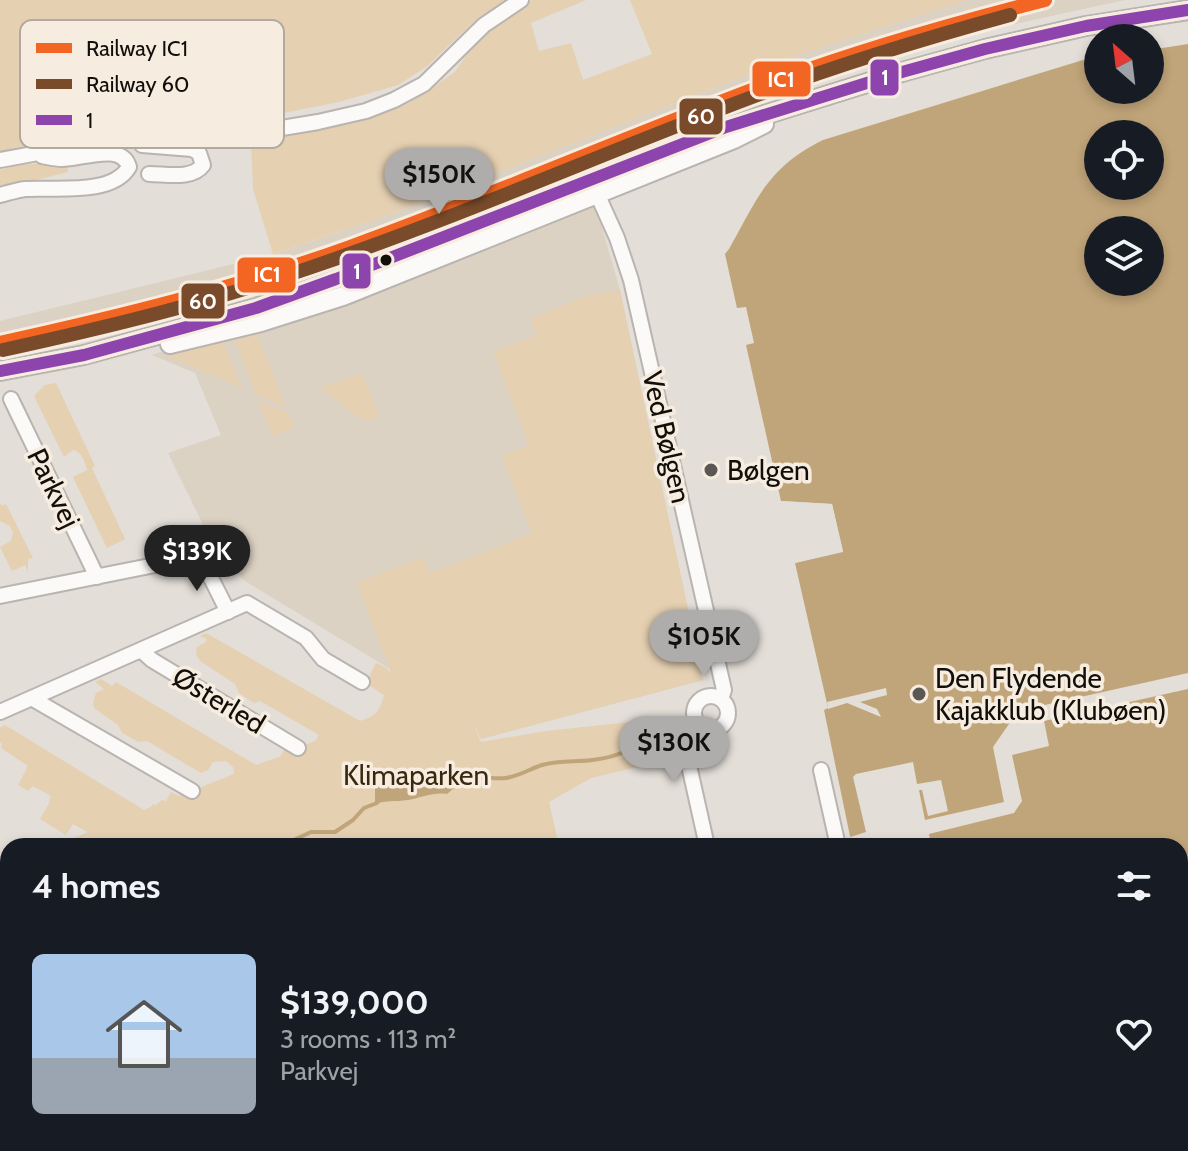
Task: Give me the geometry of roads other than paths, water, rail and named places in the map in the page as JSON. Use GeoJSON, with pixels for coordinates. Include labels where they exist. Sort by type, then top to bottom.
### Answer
{"type":"FeatureCollection","features":[{"type":"Feature","properties":{"kind":"street"},"geometry":{"type":"LineString","coordinates":[[284,128],[366,111],[424,84],[484,25],[521,0]]}},
{"type":"Feature","properties":{"kind":"street"},"geometry":{"type":"LineString","coordinates":[[0,371],[84,355],[256,308],[593,187],[726,127],[801,103],[985,49],[1086,26],[1188,10]]}},
{"type":"Feature","properties":{"kind":"street"},"geometry":{"type":"LineString","coordinates":[[0,160],[71,148]]}},
{"type":"Feature","properties":{"kind":"street"},"geometry":{"type":"LineString","coordinates":[[149,174],[199,171],[203,165],[199,153],[181,148]]}},
{"type":"Feature","properties":{"kind":"street"},"geometry":{"type":"LineString","coordinates":[[0,195],[25,189],[55,190],[106,183],[123,175],[129,167],[129,161],[113,153],[60,159],[34,154]]}},
{"type":"Feature","properties":{"kind":"street","name":"Ved Bølgen"},"geometry":{"type":"LineString","coordinates":[[593,187],[617,238],[631,280],[724,690],[721,699]]}},
{"type":"Feature","properties":{"kind":"street","name":"Parkvej"},"geometry":{"type":"LineString","coordinates":[[11,399],[97,577]]}},
{"type":"Feature","properties":{"kind":"street"},"geometry":{"type":"LineString","coordinates":[[0,595],[200,556],[228,612]]}},
{"type":"Feature","properties":{"kind":"street","name":"Østerled"},"geometry":{"type":"LineString","coordinates":[[0,712],[247,603],[306,638],[323,659],[362,682]]}},
{"type":"Feature","properties":{"kind":"street","name":"Østerled"},"geometry":{"type":"LineString","coordinates":[[142,651],[298,748]]}},
{"type":"Feature","properties":{"kind":"street"},"geometry":{"type":"LineString","coordinates":[[708,697],[721,699],[728,710],[726,723],[715,730],[705,729],[695,717],[697,704],[708,697]]}},
{"type":"Feature","properties":{"kind":"street"},"geometry":{"type":"LineString","coordinates":[[33,699],[192,791]]}},
{"type":"Feature","properties":{"kind":"street"},"geometry":{"type":"LineString","coordinates":[[705,729],[688,761],[705,838]]}},
{"type":"Feature","properties":{"kind":"street"},"geometry":{"type":"LineString","coordinates":[[821,770],[836,838]]}},
{"type":"Feature","properties":{"kind":"waterway"},"geometry":{"type":"LineString","coordinates":[[462,779],[506,778],[549,763],[605,758],[642,747]]}},
{"type":"Feature","properties":{"kind":"waterway"},"geometry":{"type":"LineString","coordinates":[[298,838],[311,832],[335,832],[364,808],[377,803]]}},
{"type":"Feature","properties":{"kind":"rail line","name":"IC1"},"geometry":{"type":"LineString","coordinates":[[0,343],[176,301],[307,262],[812,68],[1045,0]]}},
{"type":"Feature","properties":{"kind":"rail line","name":"60"},"geometry":{"type":"LineString","coordinates":[[3,350],[159,313],[274,280],[426,226],[793,82],[885,51],[1010,15]]}},
{"type":"Feature","properties":{"kind":"place","name":"Bølgen"},"geometry":{"type":"Point","coordinates":[711,470]}},
{"type":"Feature","properties":{"kind":"place","name":"Den Flydende Kajakklub (Klubøen)"},"geometry":{"type":"Point","coordinates":[919,694]}},
{"type":"Feature","properties":{"kind":"park label","name":"Klimaparken"},"geometry":{"type":"Point","coordinates":[416,775]}}]}
